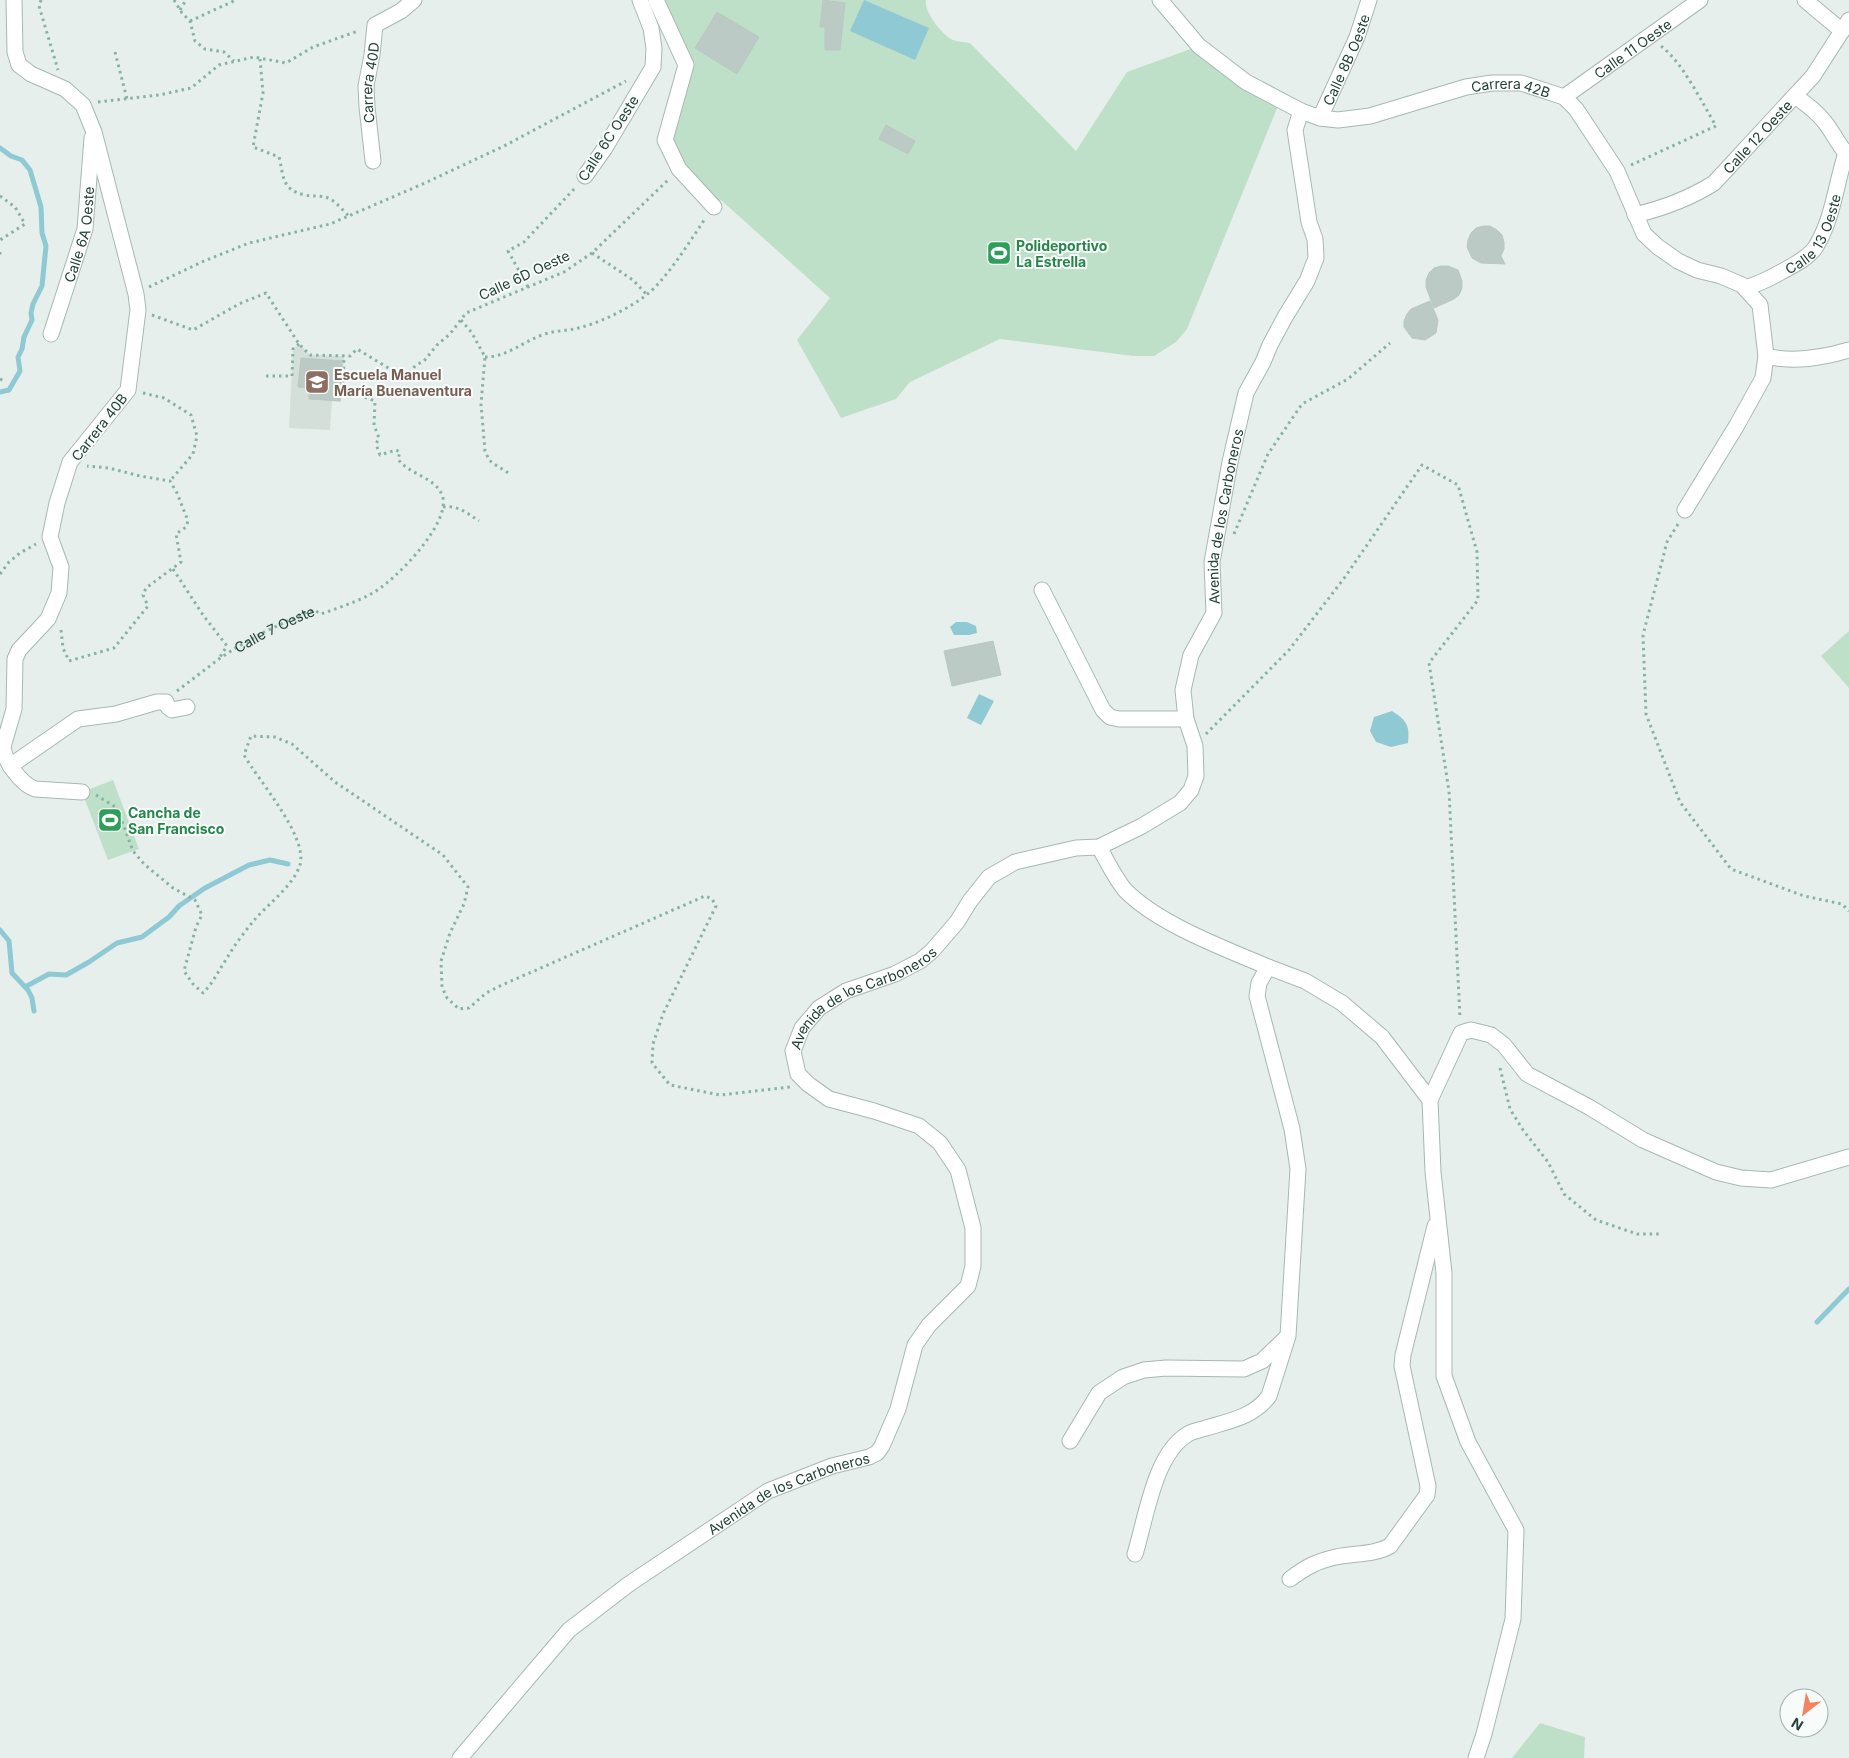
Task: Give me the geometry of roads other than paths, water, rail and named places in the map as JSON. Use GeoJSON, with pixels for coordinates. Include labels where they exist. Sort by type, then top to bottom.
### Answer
{"type":"FeatureCollection","features":[{"type":"Feature","properties":{"kind":"street","name":"Carrera 40B"},"geometry":{"type":"LineString","coordinates":[[10,766],[3,747],[14,709],[15,659],[19,650],[48,619],[59,593],[60,567],[50,537],[57,503],[70,462],[128,390],[138,310],[136,294],[94,132],[83,105],[65,89],[31,74],[19,65],[15,52],[14,0]]}},
{"type":"Feature","properties":{"kind":"street","name":"Carrera 40D"},"geometry":{"type":"LineString","coordinates":[[373,161],[366,86],[375,25],[401,11],[414,0]]}},
{"type":"Feature","properties":{"kind":"street","name":"Calle 6C Oeste"},"geometry":{"type":"LineString","coordinates":[[585,176],[605,148],[653,67],[654,48],[651,28],[640,0]]}},
{"type":"Feature","properties":{"kind":"street"},"geometry":{"type":"LineString","coordinates":[[656,0],[686,65],[665,140],[679,169],[714,207]]}},
{"type":"Feature","properties":{"kind":"street","name":"Carrera 42B"},"geometry":{"type":"LineString","coordinates":[[1160,0],[1199,46],[1246,82],[1300,111],[1320,118],[1338,120],[1370,116],[1466,87],[1492,83],[1521,84],[1564,97],[1576,109],[1617,171],[1644,234],[1678,261],[1697,270],[1721,276],[1745,288],[1760,305],[1766,356],[1763,378],[1737,426],[1685,510]]}},
{"type":"Feature","properties":{"kind":"street","name":"Calle 8B Oeste"},"geometry":{"type":"LineString","coordinates":[[1320,118],[1357,37],[1369,0]]}},
{"type":"Feature","properties":{"kind":"street","name":"Calle 11 Oeste"},"geometry":{"type":"LineString","coordinates":[[1564,97],[1700,0]]}},
{"type":"Feature","properties":{"kind":"street"},"geometry":{"type":"LineString","coordinates":[[1804,0],[1846,25]]}},
{"type":"Feature","properties":{"kind":"street","name":"Calle 12 Oeste"},"geometry":{"type":"LineString","coordinates":[[1635,215],[1672,205],[1696,195],[1714,183],[1813,76],[1846,25]]}},
{"type":"Feature","properties":{"kind":"street"},"geometry":{"type":"LineString","coordinates":[[1795,96],[1809,105],[1824,121],[1838,144],[1848,153]]}},
{"type":"Feature","properties":{"kind":"street","name":"Avenida de los Carboneros"},"geometry":{"type":"LineString","coordinates":[[460,1758],[569,1630],[629,1584],[768,1490],[832,1466],[869,1457],[877,1453],[898,1409],[915,1345],[929,1325],[968,1286],[973,1266],[973,1228],[958,1170],[940,1143],[919,1126],[874,1111],[830,1100],[798,1074],[793,1051],[802,1028],[819,1008],[846,991],[895,974],[920,961],[932,951],[957,922],[970,901],[989,877],[1015,862],[1076,848],[1099,847],[1142,826],[1180,803],[1192,790],[1196,776],[1195,746],[1186,720],[1183,690],[1191,655],[1214,613],[1212,562],[1230,462],[1246,394],[1281,324],[1307,281],[1316,258],[1316,239],[1309,222],[1295,130],[1300,111]]}},
{"type":"Feature","properties":{"kind":"street","name":"Calle 6A Oeste"},"geometry":{"type":"LineString","coordinates":[[50,334],[85,229],[91,139],[94,132]]}},
{"type":"Feature","properties":{"kind":"street","name":"Calle 13 Oeste"},"geometry":{"type":"LineString","coordinates":[[1745,288],[1758,284],[1796,264],[1814,249],[1825,228],[1848,153]]}},
{"type":"Feature","properties":{"kind":"street"},"geometry":{"type":"LineString","coordinates":[[1766,356],[1792,360],[1830,356],[1849,350]]}},
{"type":"Feature","properties":{"kind":"street"},"geometry":{"type":"LineString","coordinates":[[1042,590],[1103,710],[1110,717],[1119,719],[1186,720]]}},
{"type":"Feature","properties":{"kind":"street"},"geometry":{"type":"LineString","coordinates":[[82,792],[29,787],[10,766],[78,720],[116,714],[157,702],[166,702],[172,710],[187,707]]}},
{"type":"Feature","properties":{"kind":"street"},"geometry":{"type":"LineString","coordinates":[[1099,847],[1124,889],[1144,907],[1166,921],[1268,967],[1305,981],[1342,1003],[1382,1037],[1430,1100]]}},
{"type":"Feature","properties":{"kind":"street"},"geometry":{"type":"LineString","coordinates":[[1136,1554],[1158,1471],[1172,1448],[1188,1434],[1247,1415],[1263,1404],[1269,1396],[1288,1336],[1298,1169],[1292,1129],[1257,996],[1260,983],[1268,967]]}},
{"type":"Feature","properties":{"kind":"street"},"geometry":{"type":"LineString","coordinates":[[1476,1758],[1514,1618],[1516,1530],[1468,1442],[1444,1376],[1444,1273],[1433,1172],[1430,1100],[1461,1033],[1471,1030],[1491,1035],[1504,1045],[1527,1074],[1589,1107],[1643,1140],[1716,1172],[1741,1178],[1771,1180],[1849,1157]]}},
{"type":"Feature","properties":{"kind":"street"},"geometry":{"type":"LineString","coordinates":[[1290,1579],[1310,1565],[1336,1557],[1382,1550],[1390,1546],[1427,1495],[1428,1486],[1402,1366],[1403,1355],[1438,1215]]}},
{"type":"Feature","properties":{"kind":"street"},"geometry":{"type":"LineString","coordinates":[[1070,1441],[1099,1393],[1123,1377],[1144,1370],[1166,1368],[1244,1369],[1262,1361],[1288,1336]]}},
{"type":"Feature","properties":{"kind":"water"},"geometry":{"type":"Polygon","coordinates":[[[864,0],[929,28],[915,60],[850,31],[864,0]]]}},
{"type":"Feature","properties":{"kind":"water"},"geometry":{"type":"Polygon","coordinates":[[[956,622],[967,622],[976,626],[977,633],[954,635],[950,627],[956,622]]]}},
{"type":"Feature","properties":{"kind":"water"},"geometry":{"type":"Polygon","coordinates":[[[979,694],[994,701],[981,725],[967,718],[979,694]]]}},
{"type":"Feature","properties":{"kind":"water"},"geometry":{"type":"Polygon","coordinates":[[[1392,711],[1404,720],[1408,727],[1408,743],[1391,747],[1376,742],[1370,731],[1374,717],[1392,711]]]}},
{"type":"Feature","properties":{"kind":"waterway"},"geometry":{"type":"LineString","coordinates":[[0,148],[11,156],[22,160],[30,170],[41,207],[42,233],[46,246],[42,286],[33,304],[32,320],[18,357],[20,371],[9,390],[0,392]]}},
{"type":"Feature","properties":{"kind":"waterway"},"geometry":{"type":"LineString","coordinates":[[25,987],[49,974],[66,975],[117,943],[142,937],[169,917],[179,906],[205,888],[249,865],[270,860],[288,864]]}},
{"type":"Feature","properties":{"kind":"waterway"},"geometry":{"type":"LineString","coordinates":[[0,930],[9,941],[12,973],[28,990],[32,998],[34,1011]]}},
{"type":"Feature","properties":{"kind":"waterway"},"geometry":{"type":"LineString","coordinates":[[1817,1322],[1849,1289]]}},
{"type":"Feature","properties":{"kind":"place","name":"Polideportivo La Estrella"},"geometry":{"type":"Point","coordinates":[999,253]}},
{"type":"Feature","properties":{"kind":"place","name":"Escuela Manuel María Buenaventura"},"geometry":{"type":"Point","coordinates":[317,382]}},
{"type":"Feature","properties":{"kind":"place","name":"Cancha de San Francisco"},"geometry":{"type":"Point","coordinates":[110,820]}}]}
